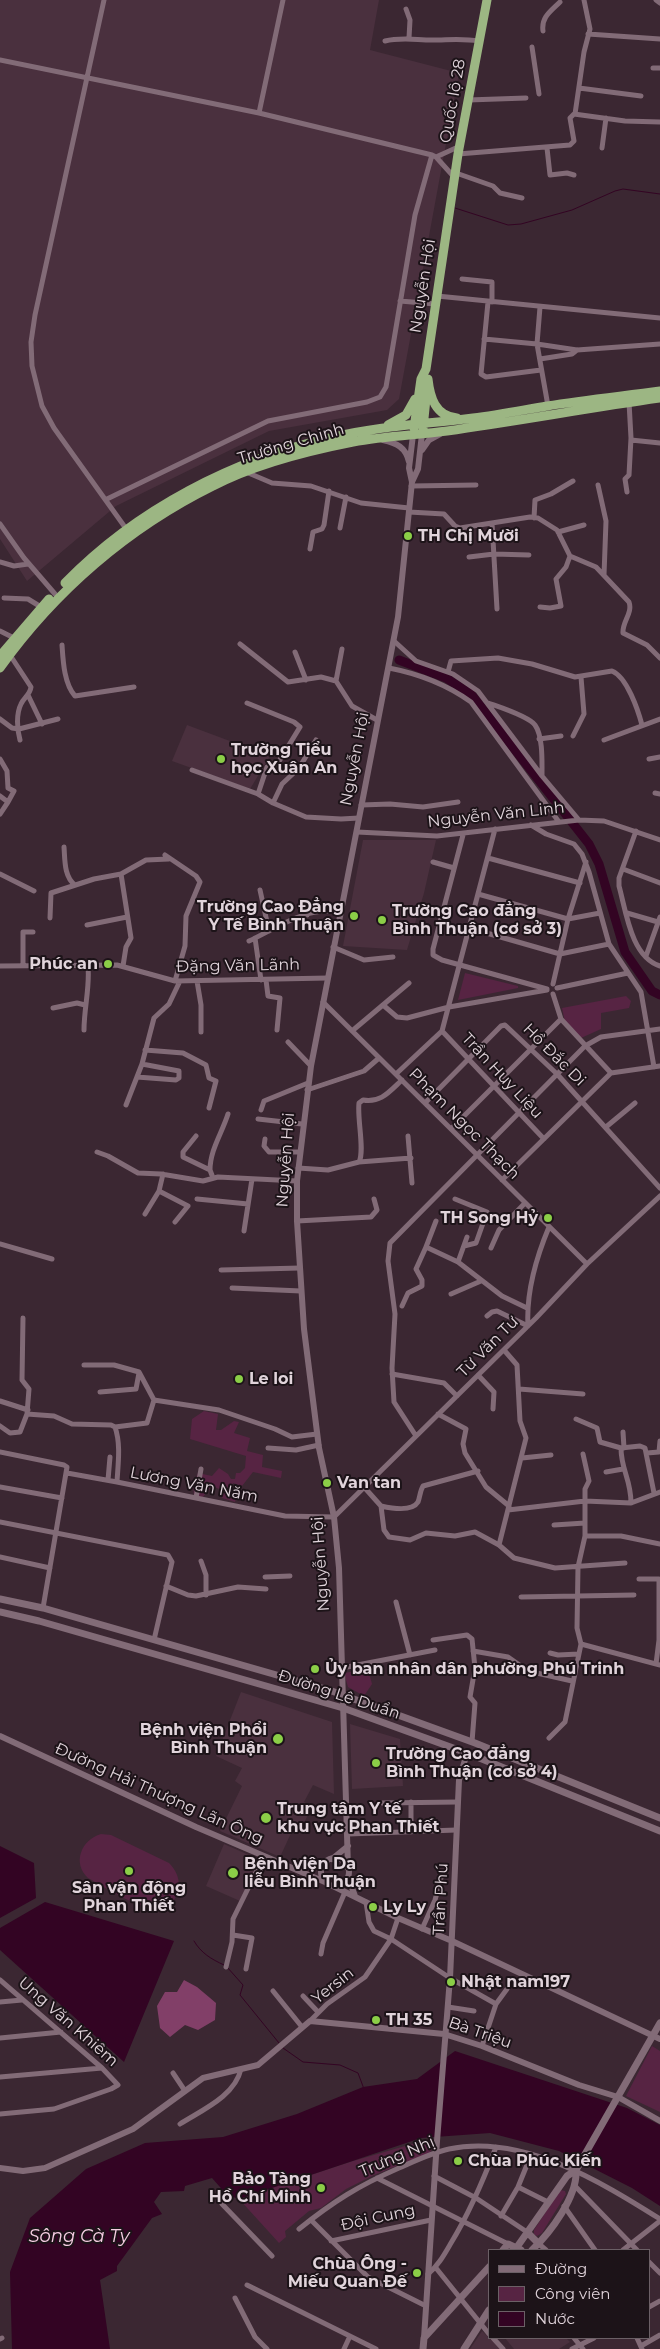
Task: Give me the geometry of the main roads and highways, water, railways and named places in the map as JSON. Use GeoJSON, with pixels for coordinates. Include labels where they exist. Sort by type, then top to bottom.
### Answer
{"type":"FeatureCollection","features":[{"type":"Feature","properties":{"kind":"highway","name":"Quốc lộ 28"},"geometry":{"type":"LineString","coordinates":[[451,207],[467,100],[487,0]]}},
{"type":"Feature","properties":{"kind":"highway","name":"Nguyễn Hội"},"geometry":{"type":"LineString","coordinates":[[418,434],[451,207]]}},
{"type":"Feature","properties":{"kind":"highway"},"geometry":{"type":"LineString","coordinates":[[425,376],[430,395],[440,412],[452,417],[472,419]]}},
{"type":"Feature","properties":{"kind":"highway"},"geometry":{"type":"LineString","coordinates":[[375,434],[406,415],[414,404],[425,376]]}},
{"type":"Feature","properties":{"kind":"highway","name":"Trường Chinh"},"geometry":{"type":"LineString","coordinates":[[0,668],[46,611],[92,566],[126,539],[213,486],[246,472],[419,423],[472,419],[548,406],[660,391]]}},
{"type":"Feature","properties":{"kind":"highway","name":"Trường Chinh"},"geometry":{"type":"LineString","coordinates":[[0,656],[41,607],[94,555],[128,530],[205,482],[246,464],[317,441],[375,434],[418,434],[446,431],[660,398]]}},
{"type":"Feature","properties":{"kind":"main road","name":"Đường Lê Duẩn"},"geometry":{"type":"LineString","coordinates":[[0,1600],[43,1608],[343,1695],[472,1742],[660,1818]]}},
{"type":"Feature","properties":{"kind":"main road"},"geometry":{"type":"LineString","coordinates":[[39,1621],[43,1608]]}},
{"type":"Feature","properties":{"kind":"main road","name":"Đường Lê Duẩn"},"geometry":{"type":"LineString","coordinates":[[0,1612],[39,1621],[343,1708],[467,1753],[660,1831]]}},
{"type":"Feature","properties":{"kind":"main road"},"geometry":{"type":"LineString","coordinates":[[197,1667],[200,1653]]}},
{"type":"Feature","properties":{"kind":"main road"},"geometry":{"type":"LineString","coordinates":[[467,1753],[472,1742]]}},
{"type":"Feature","properties":{"kind":"main road"},"geometry":{"type":"LineString","coordinates":[[533,2249],[550,2233],[574,2186],[578,2167],[616,2100],[657,2037],[660,2023]]}},
{"type":"Feature","properties":{"kind":"main road"},"geometry":{"type":"LineString","coordinates":[[504,2249],[508,2244],[519,2249],[527,2232],[548,2202],[567,2176],[578,2167]]}},
{"type":"Feature","properties":{"kind":"main road"},"geometry":{"type":"LineString","coordinates":[[527,2232],[539,2244]]}},
{"type":"Feature","properties":{"kind":"main road"},"geometry":{"type":"LineString","coordinates":[[423,2349],[424,2338],[488,2268]]}},
{"type":"Feature","properties":{"kind":"main road"},"geometry":{"type":"LineString","coordinates":[[464,2349],[488,2312]]}},
{"type":"Feature","properties":{"kind":"water"},"geometry":{"type":"Polygon","coordinates":[[[0,1846],[34,1863],[36,1898],[0,1918],[0,1846]]]}},
{"type":"Feature","properties":{"kind":"water"},"geometry":{"type":"Polygon","coordinates":[[[45,1902],[174,1941],[124,2062],[0,1950],[0,1928],[45,1902]]]}},
{"type":"Feature","properties":{"kind":"water","name":"Sông Cà Ty"},"geometry":{"type":"Polygon","coordinates":[[[455,2051],[627,2108],[660,2125],[660,2206],[632,2188],[559,2151],[490,2133],[421,2138],[239,2199],[227,2195],[212,2178],[185,2186],[184,2191],[161,2192],[154,2202],[162,2214],[152,2218],[117,2266],[117,2271],[100,2280],[110,2349],[12,2349],[10,2272],[30,2218],[86,2169],[145,2143],[223,2137],[297,2114],[363,2087],[417,2079],[455,2051]]]}},
{"type":"Feature","properties":{"kind":"waterway"},"geometry":{"type":"LineString","coordinates":[[455,208],[508,225],[521,224],[572,210],[623,189],[660,194]]}},
{"type":"Feature","properties":{"kind":"waterway"},"geometry":{"type":"LineString","coordinates":[[399,660],[446,678],[471,694],[589,844],[599,864],[625,952],[652,991],[660,995]]}},
{"type":"Feature","properties":{"kind":"waterway"},"geometry":{"type":"LineString","coordinates":[[194,1941],[207,1955],[224,1965]]}},
{"type":"Feature","properties":{"kind":"waterway"},"geometry":{"type":"LineString","coordinates":[[227,1967],[243,1985],[240,1995],[279,2043]]}},
{"type":"Feature","properties":{"kind":"waterway"},"geometry":{"type":"LineString","coordinates":[[283,2048],[303,2062],[340,2065],[358,2073],[364,2089]]}},
{"type":"Feature","properties":{"kind":"place","name":"TH Chị Mười"},"geometry":{"type":"Point","coordinates":[408,536]}},
{"type":"Feature","properties":{"kind":"place","name":"Trường Tiểu học Xuân An"},"geometry":{"type":"Point","coordinates":[221,759]}},
{"type":"Feature","properties":{"kind":"place","name":"Trường Cao Đẳng Y Tế Bình Thuận"},"geometry":{"type":"Point","coordinates":[354,916]}},
{"type":"Feature","properties":{"kind":"place","name":"Trường Cao đẳng Bình Thuận (cơ sở 3)"},"geometry":{"type":"Point","coordinates":[382,920]}},
{"type":"Feature","properties":{"kind":"place","name":"Phúc an"},"geometry":{"type":"Point","coordinates":[108,964]}},
{"type":"Feature","properties":{"kind":"place","name":"TH Song Hỷ"},"geometry":{"type":"Point","coordinates":[548,1218]}},
{"type":"Feature","properties":{"kind":"place","name":"Le loi"},"geometry":{"type":"Point","coordinates":[239,1379]}},
{"type":"Feature","properties":{"kind":"place","name":"Van tan"},"geometry":{"type":"Point","coordinates":[327,1483]}},
{"type":"Feature","properties":{"kind":"place","name":"Ủy ban nhân dân phường Phú Trinh"},"geometry":{"type":"Point","coordinates":[315,1669]}},
{"type":"Feature","properties":{"kind":"place","name":"Bệnh viện Phổi Bình Thuận"},"geometry":{"type":"Point","coordinates":[278,1739]}},
{"type":"Feature","properties":{"kind":"place","name":"Trường Cao đẳng Bình Thuận (cơ sở 4)"},"geometry":{"type":"Point","coordinates":[376,1763]}},
{"type":"Feature","properties":{"kind":"place","name":"Trung tâm Y tế khu vực Phan Thiết"},"geometry":{"type":"Point","coordinates":[266,1818]}},
{"type":"Feature","properties":{"kind":"place","name":"Sân vận động Phan Thiết"},"geometry":{"type":"Point","coordinates":[129,1871]}},
{"type":"Feature","properties":{"kind":"place","name":"Bệnh viện Da liễu Bình Thuận"},"geometry":{"type":"Point","coordinates":[233,1873]}},
{"type":"Feature","properties":{"kind":"place","name":"Ly Ly"},"geometry":{"type":"Point","coordinates":[373,1907]}},
{"type":"Feature","properties":{"kind":"place","name":"Nhật nam197"},"geometry":{"type":"Point","coordinates":[451,1982]}},
{"type":"Feature","properties":{"kind":"place","name":"TH 35"},"geometry":{"type":"Point","coordinates":[376,2020]}},
{"type":"Feature","properties":{"kind":"place","name":"Chùa Phúc Kiến"},"geometry":{"type":"Point","coordinates":[458,2161]}},
{"type":"Feature","properties":{"kind":"place","name":"Bảo Tàng Hồ Chí Minh"},"geometry":{"type":"Point","coordinates":[321,2188]}},
{"type":"Feature","properties":{"kind":"place","name":"Chùa Ông - Miếu Quan Đế"},"geometry":{"type":"Point","coordinates":[417,2273]}}]}
